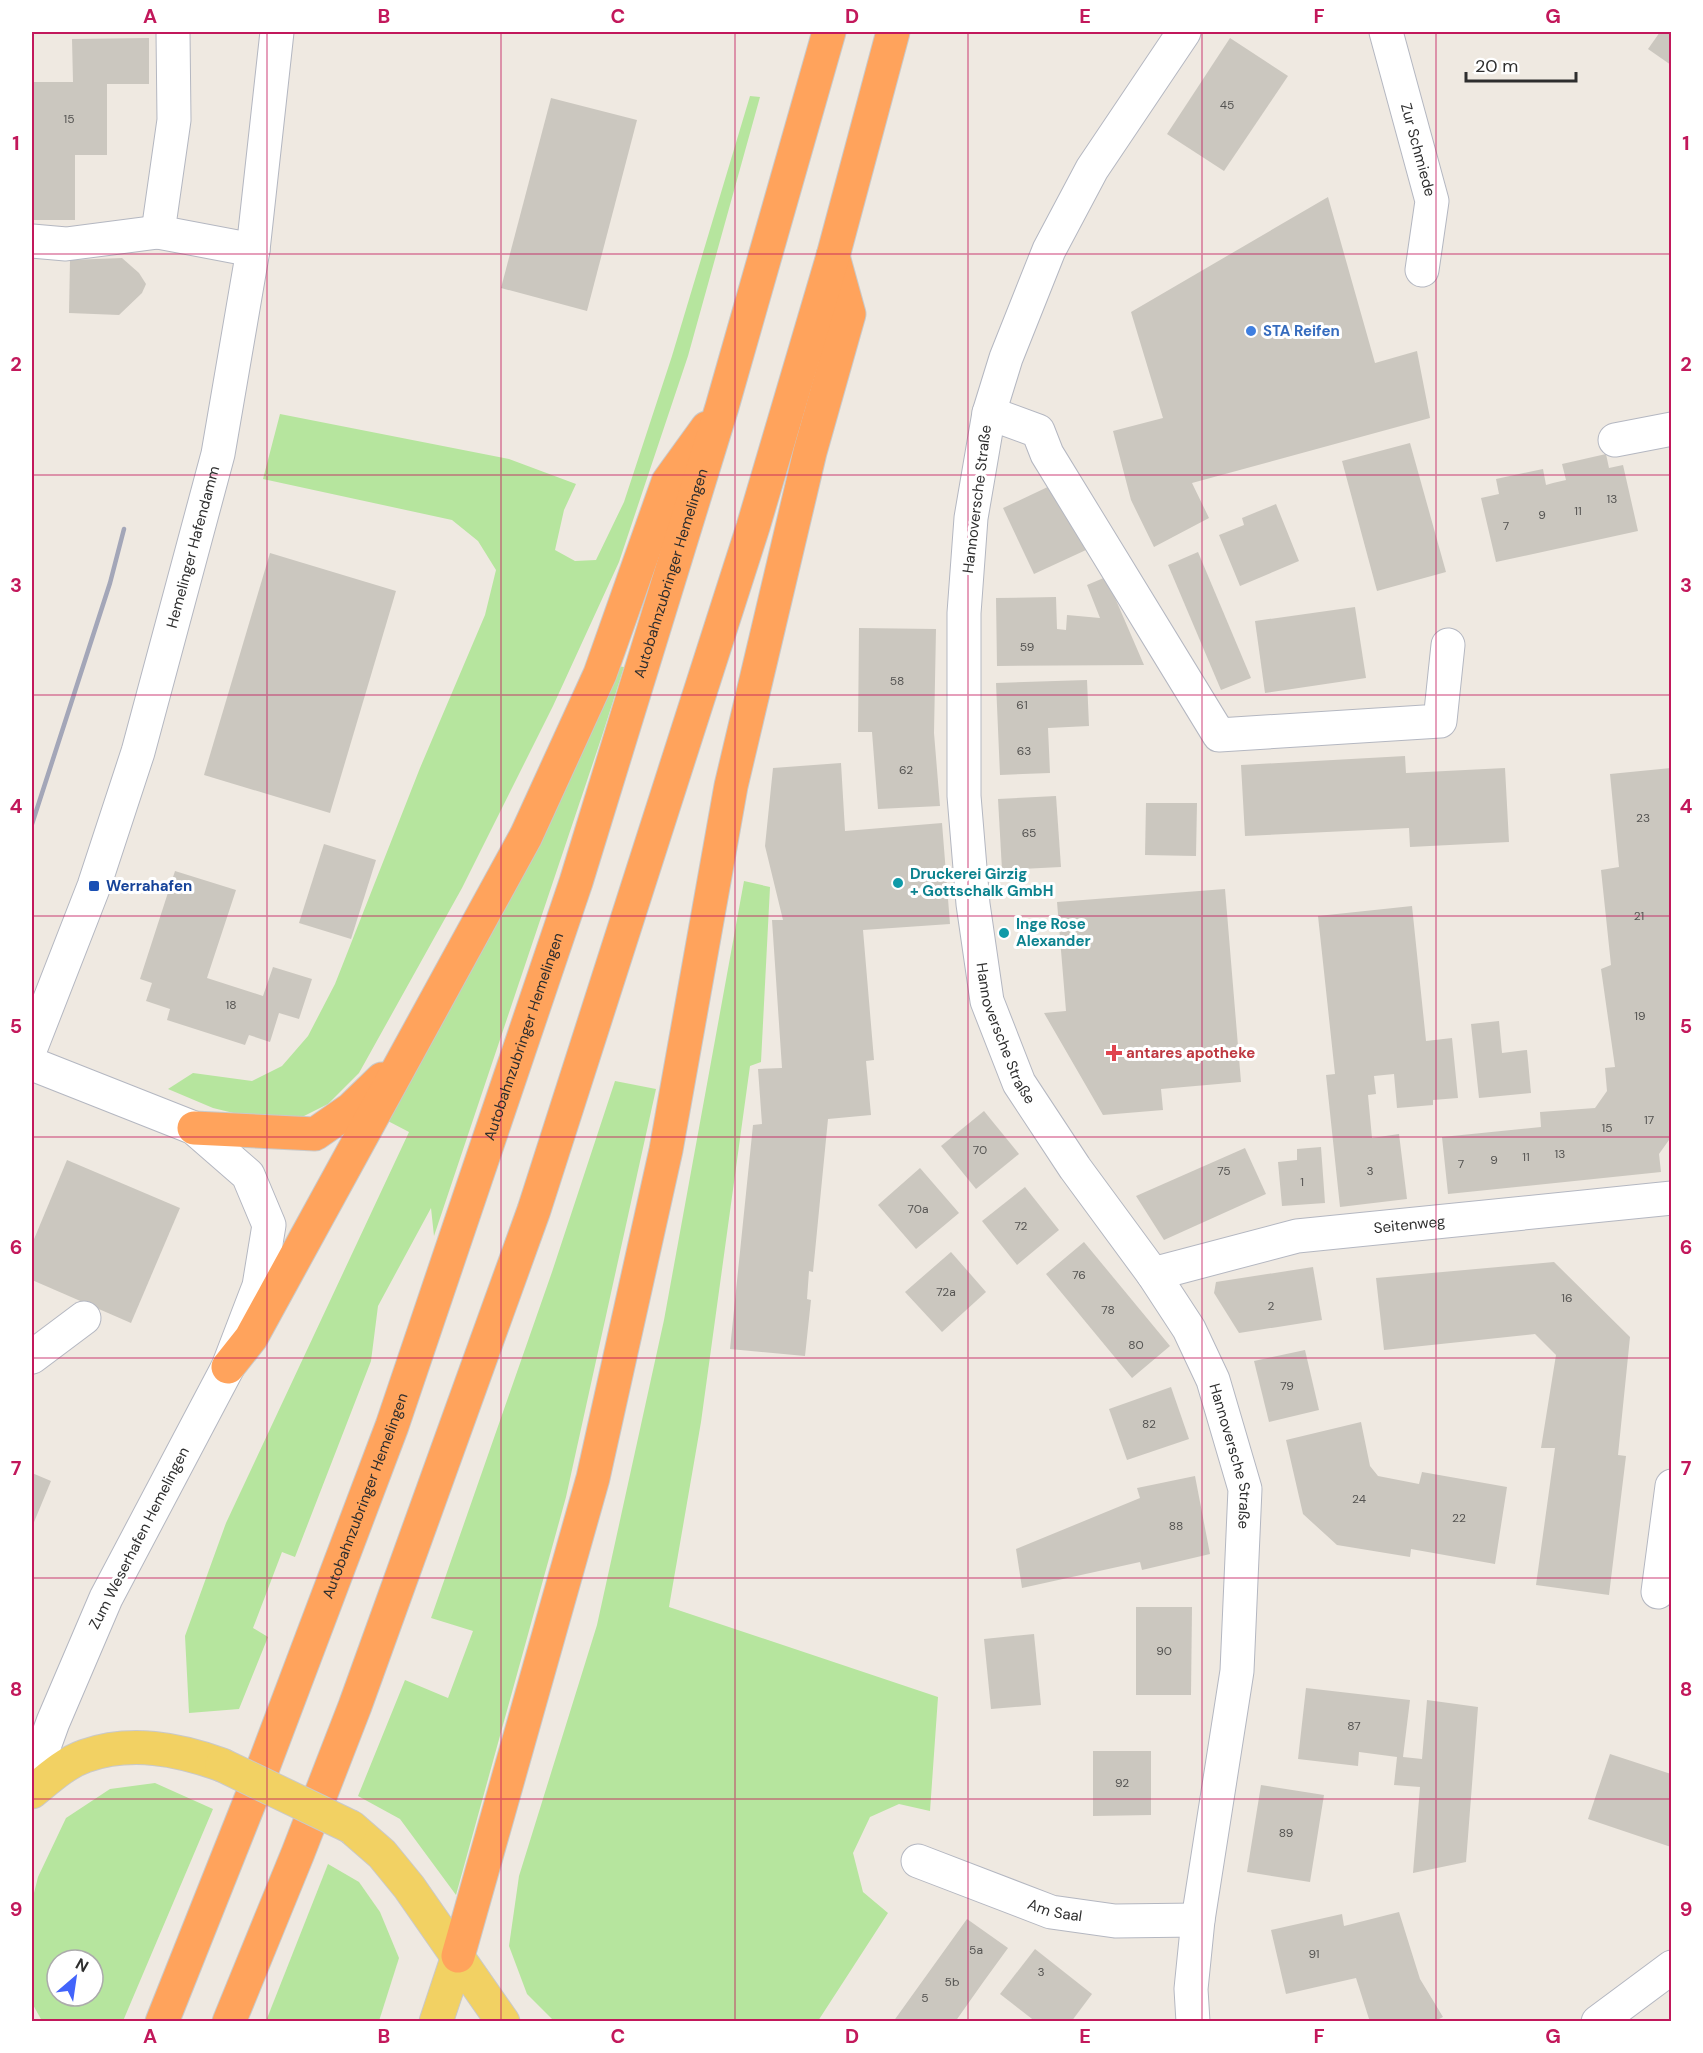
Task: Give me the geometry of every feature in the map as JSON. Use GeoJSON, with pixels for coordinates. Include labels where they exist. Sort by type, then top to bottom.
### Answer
{"type":"FeatureCollection","features":[{"type":"Feature","properties":{"kind":"highway","name":"Autobahnzubringer Hemelingen"},"geometry":{"type":"LineString","coordinates":[[162,2022],[256,1786],[392,1426],[576,882],[722,407],[829,32]]}},
{"type":"Feature","properties":{"kind":"highway"},"geometry":{"type":"LineString","coordinates":[[229,2022],[351,1717],[534,1210],[753,527],[833,256],[893,32]]}},
{"type":"Feature","properties":{"kind":"highway"},"geometry":{"type":"LineString","coordinates":[[458,1956],[593,1478],[659,1184],[731,786],[810,452],[849,314],[833,256]]}},
{"type":"Feature","properties":{"kind":"highway"},"geometry":{"type":"LineString","coordinates":[[228,1367],[251,1338],[526,836],[600,674],[668,482],[722,407]]}},
{"type":"Feature","properties":{"kind":"highway"},"geometry":{"type":"LineString","coordinates":[[194,1128],[315,1134],[351,1110],[404,1056]]}},
{"type":"Feature","properties":{"kind":"main road"},"geometry":{"type":"LineString","coordinates":[[32,1792],[58,1771],[84,1756],[114,1749],[140,1747],[169,1749],[193,1754],[222,1765],[351,1827],[382,1854],[409,1887],[503,2022]]}},
{"type":"Feature","properties":{"kind":"main road"},"geometry":{"type":"LineString","coordinates":[[436,2022],[458,1956]]}},
{"type":"Feature","properties":{"kind":"street"},"geometry":{"type":"LineString","coordinates":[[158,232],[174,120],[173,32]]}},
{"type":"Feature","properties":{"kind":"street","name":"Hemelinger Hafendamm"},"geometry":{"type":"LineString","coordinates":[[32,1045],[43,981],[94,886],[138,752],[218,454],[253,250],[277,32]]}},
{"type":"Feature","properties":{"kind":"street","name":"Hannoversche Straße"},"geometry":{"type":"LineString","coordinates":[[1184,32],[1092,169],[1049,250],[1006,358],[989,413],[971,518],[964,613],[963,713],[964,796],[972,893],[987,1001],[1019,1083],[1075,1168],[1153,1274],[1189,1329],[1213,1380],[1245,1489],[1237,1671],[1198,1920],[1191,1989],[1193,2022]]}},
{"type":"Feature","properties":{"kind":"street","name":"Zur Schmiede"},"geometry":{"type":"LineString","coordinates":[[1386,32],[1432,201],[1422,270]]}},
{"type":"Feature","properties":{"kind":"street"},"geometry":{"type":"LineString","coordinates":[[32,241],[66,244],[158,232],[253,250]]}},
{"type":"Feature","properties":{"kind":"street"},"geometry":{"type":"LineString","coordinates":[[989,413],[1038,431],[1047,454],[1219,735],[1440,721],[1448,645]]}},
{"type":"Feature","properties":{"kind":"street"},"geometry":{"type":"LineString","coordinates":[[1615,440],[1671,429]]}},
{"type":"Feature","properties":{"kind":"street","name":"Zum Weserhafen Hemelingen"},"geometry":{"type":"LineString","coordinates":[[32,1064],[194,1128],[248,1175],[269,1225],[259,1286],[228,1367],[106,1598],[53,1722],[32,1780]]}},
{"type":"Feature","properties":{"kind":"street","name":"Seitenweg"},"geometry":{"type":"LineString","coordinates":[[1153,1274],[1297,1236],[1671,1198]]}},
{"type":"Feature","properties":{"kind":"street"},"geometry":{"type":"LineString","coordinates":[[32,1357],[84,1318]]}},
{"type":"Feature","properties":{"kind":"street"},"geometry":{"type":"LineString","coordinates":[[1659,1592],[1671,1486]]}},
{"type":"Feature","properties":{"kind":"street","name":"Am Saal"},"geometry":{"type":"LineString","coordinates":[[918,1862],[1051,1912],[1115,1921],[1198,1920]]}},
{"type":"Feature","properties":{"kind":"street"},"geometry":{"type":"LineString","coordinates":[[1598,2022],[1671,1967]]}},
{"type":"Feature","properties":{"kind":"green space"},"geometry":{"type":"Polygon","coordinates":[[[750,96],[760,97],[688,356],[619,562],[553,706],[462,888],[359,1073],[328,1104],[300,1118],[258,1119],[213,1108],[168,1089],[193,1073],[252,1081],[282,1066],[308,1036],[335,984],[420,768],[485,615],[496,570],[478,541],[452,520],[263,479],[280,414],[509,459],[576,484],[564,510],[555,550],[575,561],[596,560],[624,502],[672,356],[750,96]]]}},
{"type":"Feature","properties":{"kind":"green space"},"geometry":{"type":"Polygon","coordinates":[[[617,666],[624,667],[601,739],[434,1236],[431,1208],[378,1306],[371,1361],[295,1557],[282,1552],[253,1628],[268,1637],[239,1709],[189,1713],[185,1636],[226,1523],[409,1132],[386,1120],[617,666]]]}},
{"type":"Feature","properties":{"kind":"green space"},"geometry":{"type":"Polygon","coordinates":[[[744,881],[770,887],[761,1062],[750,1066],[701,1422],[669,1607],[938,1697],[930,1811],[899,1804],[870,1817],[853,1853],[863,1892],[888,1913],[818,2021],[554,2021],[527,1994],[509,1946],[519,1876],[597,1625],[664,1320],[744,881]]]}},
{"type":"Feature","properties":{"kind":"green space"},"geometry":{"type":"Polygon","coordinates":[[[615,1081],[656,1089],[566,1497],[456,1895],[400,1819],[358,1796],[405,1680],[448,1698],[473,1631],[431,1618],[552,1272],[615,1081]]]}},
{"type":"Feature","properties":{"kind":"green space"},"geometry":{"type":"Polygon","coordinates":[[[155,1783],[213,1809],[123,2021],[42,2021],[32,2003],[32,1901],[38,1877],[66,1818],[110,1789],[155,1783]]]}},
{"type":"Feature","properties":{"kind":"green space"},"geometry":{"type":"Polygon","coordinates":[[[328,1864],[359,1882],[380,1912],[399,1958],[379,2021],[266,2021],[328,1864]]]}},
{"type":"Feature","properties":{"kind":"building"},"geometry":{"type":"Polygon","coordinates":[[[1660,32],[1671,32],[1671,65],[1648,49],[1660,32]]]}},
{"type":"Feature","properties":{"kind":"building"},"geometry":{"type":"Polygon","coordinates":[[[149,38],[149,84],[107,84],[107,155],[75,155],[75,220],[32,220],[32,82],[73,82],[72,39],[149,38]]]}},
{"type":"Feature","properties":{"kind":"building"},"geometry":{"type":"Polygon","coordinates":[[[1230,38],[1288,76],[1224,171],[1167,134],[1230,38]]]}},
{"type":"Feature","properties":{"kind":"building"},"geometry":{"type":"Polygon","coordinates":[[[551,98],[637,120],[587,311],[501,288],[551,98]]]}},
{"type":"Feature","properties":{"kind":"building","name":"STA Reifen"},"geometry":{"type":"Polygon","coordinates":[[[1328,197],[1375,363],[1417,351],[1430,418],[1192,483],[1209,518],[1154,547],[1131,500],[1113,431],[1163,418],[1131,312],[1328,197]]]}},
{"type":"Feature","properties":{"kind":"building"},"geometry":{"type":"Polygon","coordinates":[[[122,258],[139,273],[146,284],[142,293],[119,315],[69,313],[70,260],[122,258]]]}},
{"type":"Feature","properties":{"kind":"building"},"geometry":{"type":"Polygon","coordinates":[[[1410,443],[1446,572],[1377,591],[1342,461],[1410,443]]]}},
{"type":"Feature","properties":{"kind":"building"},"geometry":{"type":"Polygon","coordinates":[[[1606,454],[1609,468],[1623,465],[1638,531],[1496,562],[1481,498],[1499,494],[1496,479],[1543,469],[1546,485],[1566,480],[1562,464],[1606,454]]]}},
{"type":"Feature","properties":{"kind":"building"},"geometry":{"type":"Polygon","coordinates":[[[1054,484],[1086,550],[1034,574],[1003,508],[1054,484]]]}},
{"type":"Feature","properties":{"kind":"building"},"geometry":{"type":"Polygon","coordinates":[[[1276,504],[1299,561],[1240,586],[1219,535],[1244,525],[1242,518],[1276,504]]]}},
{"type":"Feature","properties":{"kind":"building"},"geometry":{"type":"Polygon","coordinates":[[[1198,552],[1251,678],[1221,690],[1168,565],[1198,552]]]}},
{"type":"Feature","properties":{"kind":"building"},"geometry":{"type":"Polygon","coordinates":[[[270,553],[396,591],[330,813],[204,775],[270,553]]]}},
{"type":"Feature","properties":{"kind":"building"},"geometry":{"type":"Polygon","coordinates":[[[1106,577],[1144,665],[997,666],[996,598],[1056,597],[1057,629],[1066,630],[1067,615],[1100,618],[1087,585],[1106,577]]]}},
{"type":"Feature","properties":{"kind":"building"},"geometry":{"type":"Polygon","coordinates":[[[1355,607],[1366,678],[1265,693],[1255,621],[1355,607]]]}},
{"type":"Feature","properties":{"kind":"building"},"geometry":{"type":"Polygon","coordinates":[[[859,628],[936,629],[934,733],[940,806],[878,809],[872,732],[858,732],[859,628]]]}},
{"type":"Feature","properties":{"kind":"building"},"geometry":{"type":"Polygon","coordinates":[[[1087,680],[1089,726],[1048,728],[1050,773],[1000,775],[996,683],[1087,680]]]}},
{"type":"Feature","properties":{"kind":"building"},"geometry":{"type":"Polygon","coordinates":[[[1405,756],[1406,773],[1505,768],[1509,842],[1410,847],[1409,828],[1245,836],[1241,765],[1405,756]]]}},
{"type":"Feature","properties":{"kind":"building"},"geometry":{"type":"Polygon","coordinates":[[[841,763],[845,831],[942,823],[950,924],[863,930],[874,1060],[866,1061],[871,1115],[828,1119],[813,1272],[809,1271],[807,1299],[811,1300],[805,1356],[730,1349],[753,1125],[762,1124],[758,1069],[782,1068],[772,920],[783,920],[765,846],[773,768],[841,763]]]}},
{"type":"Feature","properties":{"kind":"building"},"geometry":{"type":"Polygon","coordinates":[[[1671,768],[1671,1140],[1659,1154],[1661,1172],[1448,1194],[1442,1137],[1541,1127],[1540,1112],[1595,1108],[1607,1091],[1605,1068],[1615,1067],[1601,969],[1611,965],[1601,870],[1619,867],[1610,774],[1671,768]]]}},
{"type":"Feature","properties":{"kind":"building"},"geometry":{"type":"Polygon","coordinates":[[[1056,796],[1061,867],[1002,870],[998,799],[1056,796]]]}},
{"type":"Feature","properties":{"kind":"building"},"geometry":{"type":"Polygon","coordinates":[[[1146,803],[1197,803],[1196,856],[1145,855],[1146,803]]]}},
{"type":"Feature","properties":{"kind":"building"},"geometry":{"type":"Polygon","coordinates":[[[324,844],[376,860],[351,939],[299,923],[324,844]]]}},
{"type":"Feature","properties":{"kind":"building"},"geometry":{"type":"Polygon","coordinates":[[[175,871],[236,890],[207,978],[263,996],[273,967],[312,979],[299,1019],[279,1013],[270,1042],[249,1035],[245,1045],[167,1020],[170,1009],[146,1001],[152,983],[140,979],[175,871]]]}},
{"type":"Feature","properties":{"kind":"building"},"geometry":{"type":"Polygon","coordinates":[[[1225,889],[1241,1082],[1161,1089],[1163,1110],[1103,1115],[1044,1013],[1066,1011],[1057,902],[1225,889]]]}},
{"type":"Feature","properties":{"kind":"building"},"geometry":{"type":"Polygon","coordinates":[[[1412,906],[1426,1041],[1452,1038],[1458,1098],[1433,1100],[1433,1105],[1397,1108],[1394,1074],[1374,1076],[1376,1094],[1368,1095],[1372,1138],[1399,1134],[1407,1199],[1340,1207],[1326,1075],[1335,1074],[1318,916],[1412,906]]]}},
{"type":"Feature","properties":{"kind":"building"},"geometry":{"type":"Polygon","coordinates":[[[1499,1021],[1502,1053],[1527,1050],[1531,1093],[1479,1098],[1471,1024],[1499,1021]]]}},
{"type":"Feature","properties":{"kind":"building"},"geometry":{"type":"Polygon","coordinates":[[[984,1111],[1019,1154],[976,1189],[941,1146],[984,1111]]]}},
{"type":"Feature","properties":{"kind":"building"},"geometry":{"type":"Polygon","coordinates":[[[1321,1147],[1325,1203],[1282,1206],[1278,1162],[1297,1160],[1297,1149],[1321,1147]]]}},
{"type":"Feature","properties":{"kind":"building"},"geometry":{"type":"Polygon","coordinates":[[[1245,1148],[1266,1194],[1164,1240],[1136,1196],[1245,1148]]]}},
{"type":"Feature","properties":{"kind":"building"},"geometry":{"type":"Polygon","coordinates":[[[67,1160],[180,1208],[131,1323],[32,1280],[32,1244],[67,1160]]]}},
{"type":"Feature","properties":{"kind":"building"},"geometry":{"type":"Polygon","coordinates":[[[920,1168],[959,1213],[916,1249],[878,1205],[920,1168]]]}},
{"type":"Feature","properties":{"kind":"building"},"geometry":{"type":"Polygon","coordinates":[[[1025,1187],[1059,1230],[1017,1265],[982,1221],[1025,1187]]]}},
{"type":"Feature","properties":{"kind":"building"},"geometry":{"type":"Polygon","coordinates":[[[1084,1242],[1170,1346],[1132,1378],[1046,1274],[1084,1242]]]}},
{"type":"Feature","properties":{"kind":"building"},"geometry":{"type":"Polygon","coordinates":[[[951,1252],[986,1292],[942,1332],[905,1292],[951,1252]]]}},
{"type":"Feature","properties":{"kind":"building"},"geometry":{"type":"Polygon","coordinates":[[[1554,1262],[1630,1337],[1618,1455],[1626,1456],[1609,1595],[1536,1585],[1555,1448],[1541,1448],[1556,1355],[1535,1334],[1384,1350],[1376,1278],[1554,1262]]]}},
{"type":"Feature","properties":{"kind":"building"},"geometry":{"type":"Polygon","coordinates":[[[1313,1267],[1322,1320],[1239,1333],[1214,1293],[1216,1282],[1313,1267]]]}},
{"type":"Feature","properties":{"kind":"building"},"geometry":{"type":"Polygon","coordinates":[[[1305,1350],[1319,1410],[1269,1422],[1254,1361],[1305,1350]]]}},
{"type":"Feature","properties":{"kind":"building"},"geometry":{"type":"Polygon","coordinates":[[[1171,1387],[1189,1439],[1127,1460],[1109,1409],[1171,1387]]]}},
{"type":"Feature","properties":{"kind":"building"},"geometry":{"type":"Polygon","coordinates":[[[1361,1422],[1370,1466],[1378,1476],[1419,1484],[1422,1472],[1507,1487],[1495,1564],[1411,1549],[1410,1557],[1337,1545],[1303,1514],[1286,1440],[1361,1422]]]}},
{"type":"Feature","properties":{"kind":"building"},"geometry":{"type":"Polygon","coordinates":[[[32,1473],[51,1481],[32,1527],[32,1473]]]}},
{"type":"Feature","properties":{"kind":"building"},"geometry":{"type":"Polygon","coordinates":[[[1195,1476],[1210,1554],[1142,1570],[1140,1562],[1022,1588],[1016,1549],[1140,1498],[1137,1488],[1195,1476]]]}},
{"type":"Feature","properties":{"kind":"building"},"geometry":{"type":"Polygon","coordinates":[[[1136,1607],[1192,1607],[1191,1695],[1136,1695],[1136,1607]]]}},
{"type":"Feature","properties":{"kind":"building"},"geometry":{"type":"Polygon","coordinates":[[[1034,1634],[1041,1705],[991,1709],[984,1639],[1034,1634]]]}},
{"type":"Feature","properties":{"kind":"building"},"geometry":{"type":"Polygon","coordinates":[[[1306,1688],[1410,1700],[1403,1757],[1422,1759],[1427,1700],[1478,1707],[1466,1862],[1413,1873],[1420,1787],[1394,1785],[1397,1757],[1359,1752],[1358,1766],[1298,1759],[1306,1688]]]}},
{"type":"Feature","properties":{"kind":"building"},"geometry":{"type":"Polygon","coordinates":[[[1093,1751],[1151,1751],[1151,1815],[1093,1816],[1093,1751]]]}},
{"type":"Feature","properties":{"kind":"building"},"geometry":{"type":"Polygon","coordinates":[[[1610,1754],[1671,1774],[1671,1847],[1588,1819],[1610,1754]]]}},
{"type":"Feature","properties":{"kind":"building"},"geometry":{"type":"Polygon","coordinates":[[[1261,1785],[1324,1795],[1310,1882],[1247,1872],[1261,1785]]]}},
{"type":"Feature","properties":{"kind":"building"},"geometry":{"type":"Polygon","coordinates":[[[1399,1912],[1420,1979],[1443,2017],[1433,2022],[1370,2022],[1356,1978],[1286,1994],[1271,1930],[1342,1914],[1344,1926],[1399,1912]]]}},
{"type":"Feature","properties":{"kind":"building"},"geometry":{"type":"Polygon","coordinates":[[[967,1919],[1008,1948],[955,2022],[893,2022],[967,1919]]]}},
{"type":"Feature","properties":{"kind":"building"},"geometry":{"type":"Polygon","coordinates":[[[1035,1949],[1092,1994],[1071,2022],[1036,2022],[1000,1994],[1035,1949]]]}},
{"type":"Feature","properties":{"kind":"railway"},"geometry":{"type":"LineString","coordinates":[[32,824],[110,583],[124,529]]}},
{"type":"Feature","properties":{"kind":"place","name":"STA Reifen"},"geometry":{"type":"Point","coordinates":[1251,331]}},
{"type":"Feature","properties":{"kind":"place","name":"Druckerei Girzig + Gottschalk GmbH"},"geometry":{"type":"Point","coordinates":[898,883]}},
{"type":"Feature","properties":{"kind":"place","name":"Werrahafen"},"geometry":{"type":"Point","coordinates":[94,886]}},
{"type":"Feature","properties":{"kind":"place","name":"Inge Rose Alexander"},"geometry":{"type":"Point","coordinates":[1004,933]}},
{"type":"Feature","properties":{"kind":"place","name":"antares apotheke"},"geometry":{"type":"Point","coordinates":[1114,1053]}}]}
